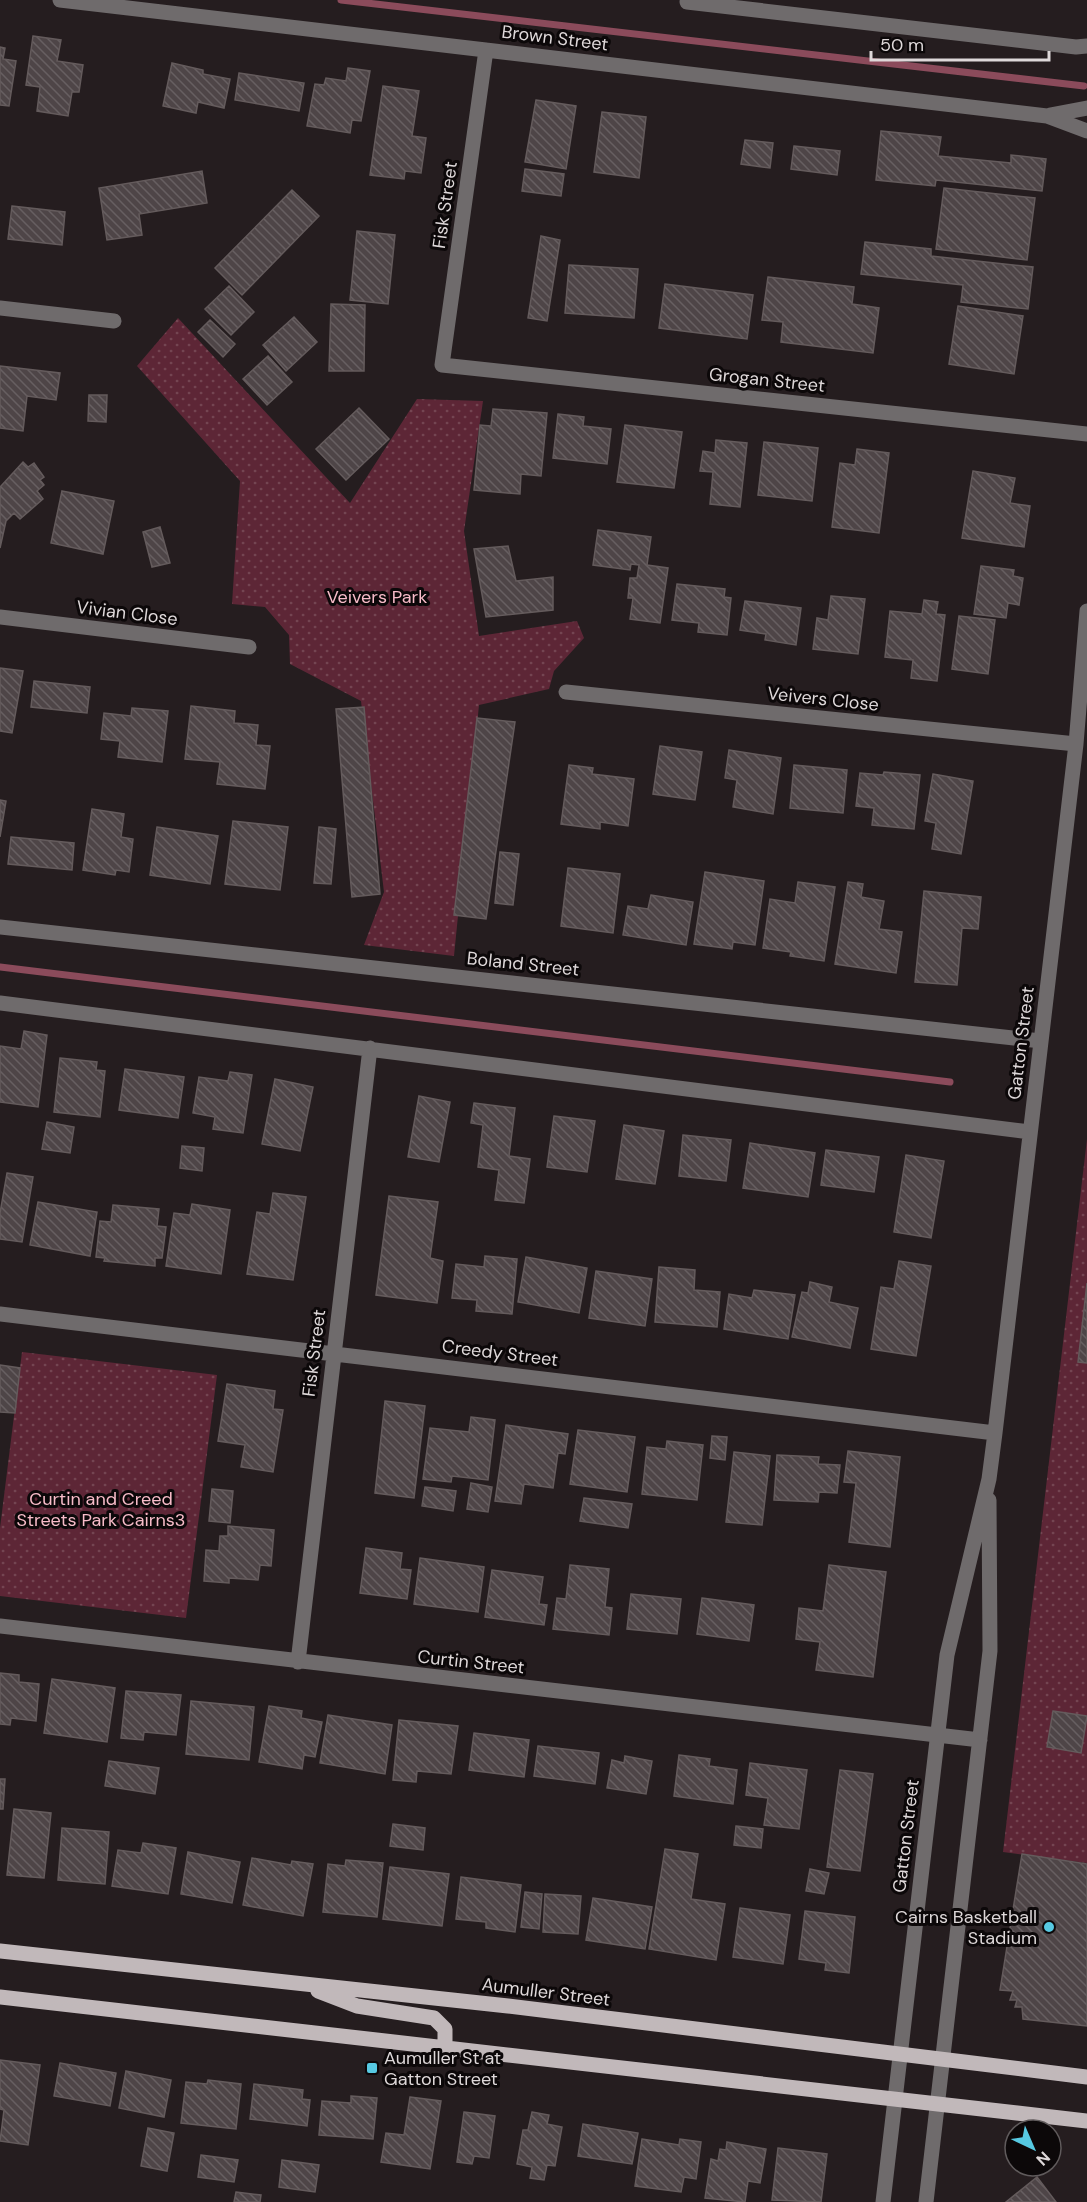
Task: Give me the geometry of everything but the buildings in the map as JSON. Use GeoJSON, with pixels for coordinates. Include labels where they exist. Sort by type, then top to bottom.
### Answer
{"type":"FeatureCollection","features":[{"type":"Feature","properties":{"kind":"main road","name":"Aumuller Street"},"geometry":{"type":"LineString","coordinates":[[0,1951],[508,2007],[1087,2078]]}},
{"type":"Feature","properties":{"kind":"main road"},"geometry":{"type":"LineString","coordinates":[[299,1984],[357,2006],[434,2018],[444,2029],[445,2048]]}},
{"type":"Feature","properties":{"kind":"main road"},"geometry":{"type":"LineString","coordinates":[[0,1997],[1087,2121]]}},
{"type":"Feature","properties":{"kind":"street","name":"Brown Street"},"geometry":{"type":"LineString","coordinates":[[60,0],[1047,116],[1087,131]]}},
{"type":"Feature","properties":{"kind":"street"},"geometry":{"type":"LineString","coordinates":[[687,2],[719,3],[1084,48]]}},
{"type":"Feature","properties":{"kind":"street","name":"Fisk Street"},"geometry":{"type":"LineString","coordinates":[[442,364],[486,50]]}},
{"type":"Feature","properties":{"kind":"street","name":"Brown Street"},"geometry":{"type":"LineString","coordinates":[[1047,116],[1087,108]]}},
{"type":"Feature","properties":{"kind":"street"},"geometry":{"type":"LineString","coordinates":[[0,308],[114,321]]}},
{"type":"Feature","properties":{"kind":"street","name":"Grogan Street"},"geometry":{"type":"LineString","coordinates":[[442,364],[1087,434]]}},
{"type":"Feature","properties":{"kind":"street","name":"Gatton Street"},"geometry":{"type":"LineString","coordinates":[[883,2202],[950,1637],[989,1479],[995,1433],[1076,744],[1087,611]]}},
{"type":"Feature","properties":{"kind":"street","name":"Vivian Close"},"geometry":{"type":"LineString","coordinates":[[0,617],[249,647]]}},
{"type":"Feature","properties":{"kind":"street","name":"Veivers Close"},"geometry":{"type":"LineString","coordinates":[[566,692],[1076,744]]}},
{"type":"Feature","properties":{"kind":"street","name":"Boland Street"},"geometry":{"type":"LineString","coordinates":[[0,927],[1041,1041]]}},
{"type":"Feature","properties":{"kind":"street"},"geometry":{"type":"LineString","coordinates":[[0,1002],[1030,1132]]}},
{"type":"Feature","properties":{"kind":"street","name":"Fisk Street"},"geometry":{"type":"LineString","coordinates":[[298,1662],[370,1048]]}},
{"type":"Feature","properties":{"kind":"street","name":"Creedy Street"},"geometry":{"type":"LineString","coordinates":[[0,1314],[995,1433]]}},
{"type":"Feature","properties":{"kind":"street","name":"Gatton Street"},"geometry":{"type":"LineString","coordinates":[[926,2202],[990,1651],[989,1479]]}},
{"type":"Feature","properties":{"kind":"street","name":"Curtin Street"},"geometry":{"type":"LineString","coordinates":[[0,1626],[980,1740]]}},
{"type":"Feature","properties":{"kind":"green space","name":"Veivers Park"},"geometry":{"type":"Polygon","coordinates":[[[178,318],[350,503],[417,399],[483,401],[464,531],[479,636],[577,621],[584,638],[554,671],[549,689],[479,705],[454,956],[364,945],[384,892],[361,701],[290,664],[289,635],[265,607],[232,604],[240,481],[137,366],[178,318]]]}},
{"type":"Feature","properties":{"kind":"green space"},"geometry":{"type":"Polygon","coordinates":[[[1087,1139],[1087,1863],[1003,1852],[1087,1139]]]}},
{"type":"Feature","properties":{"kind":"green space","name":"Curtin and Creed Streets Park Cairns3"},"geometry":{"type":"Polygon","coordinates":[[[22,1352],[217,1375],[186,1618],[0,1596],[0,1528],[22,1352]]]}},
{"type":"Feature","properties":{"kind":"waterway"},"geometry":{"type":"LineString","coordinates":[[341,0],[1084,86]]}},
{"type":"Feature","properties":{"kind":"waterway"},"geometry":{"type":"LineString","coordinates":[[0,967],[950,1082]]}},
{"type":"Feature","properties":{"kind":"place","name":"Cairns Basketball Stadium"},"geometry":{"type":"Point","coordinates":[1049,1927]}},
{"type":"Feature","properties":{"kind":"place","name":"Aumuller St at Gatton Street"},"geometry":{"type":"Point","coordinates":[372,2068]}}]}
